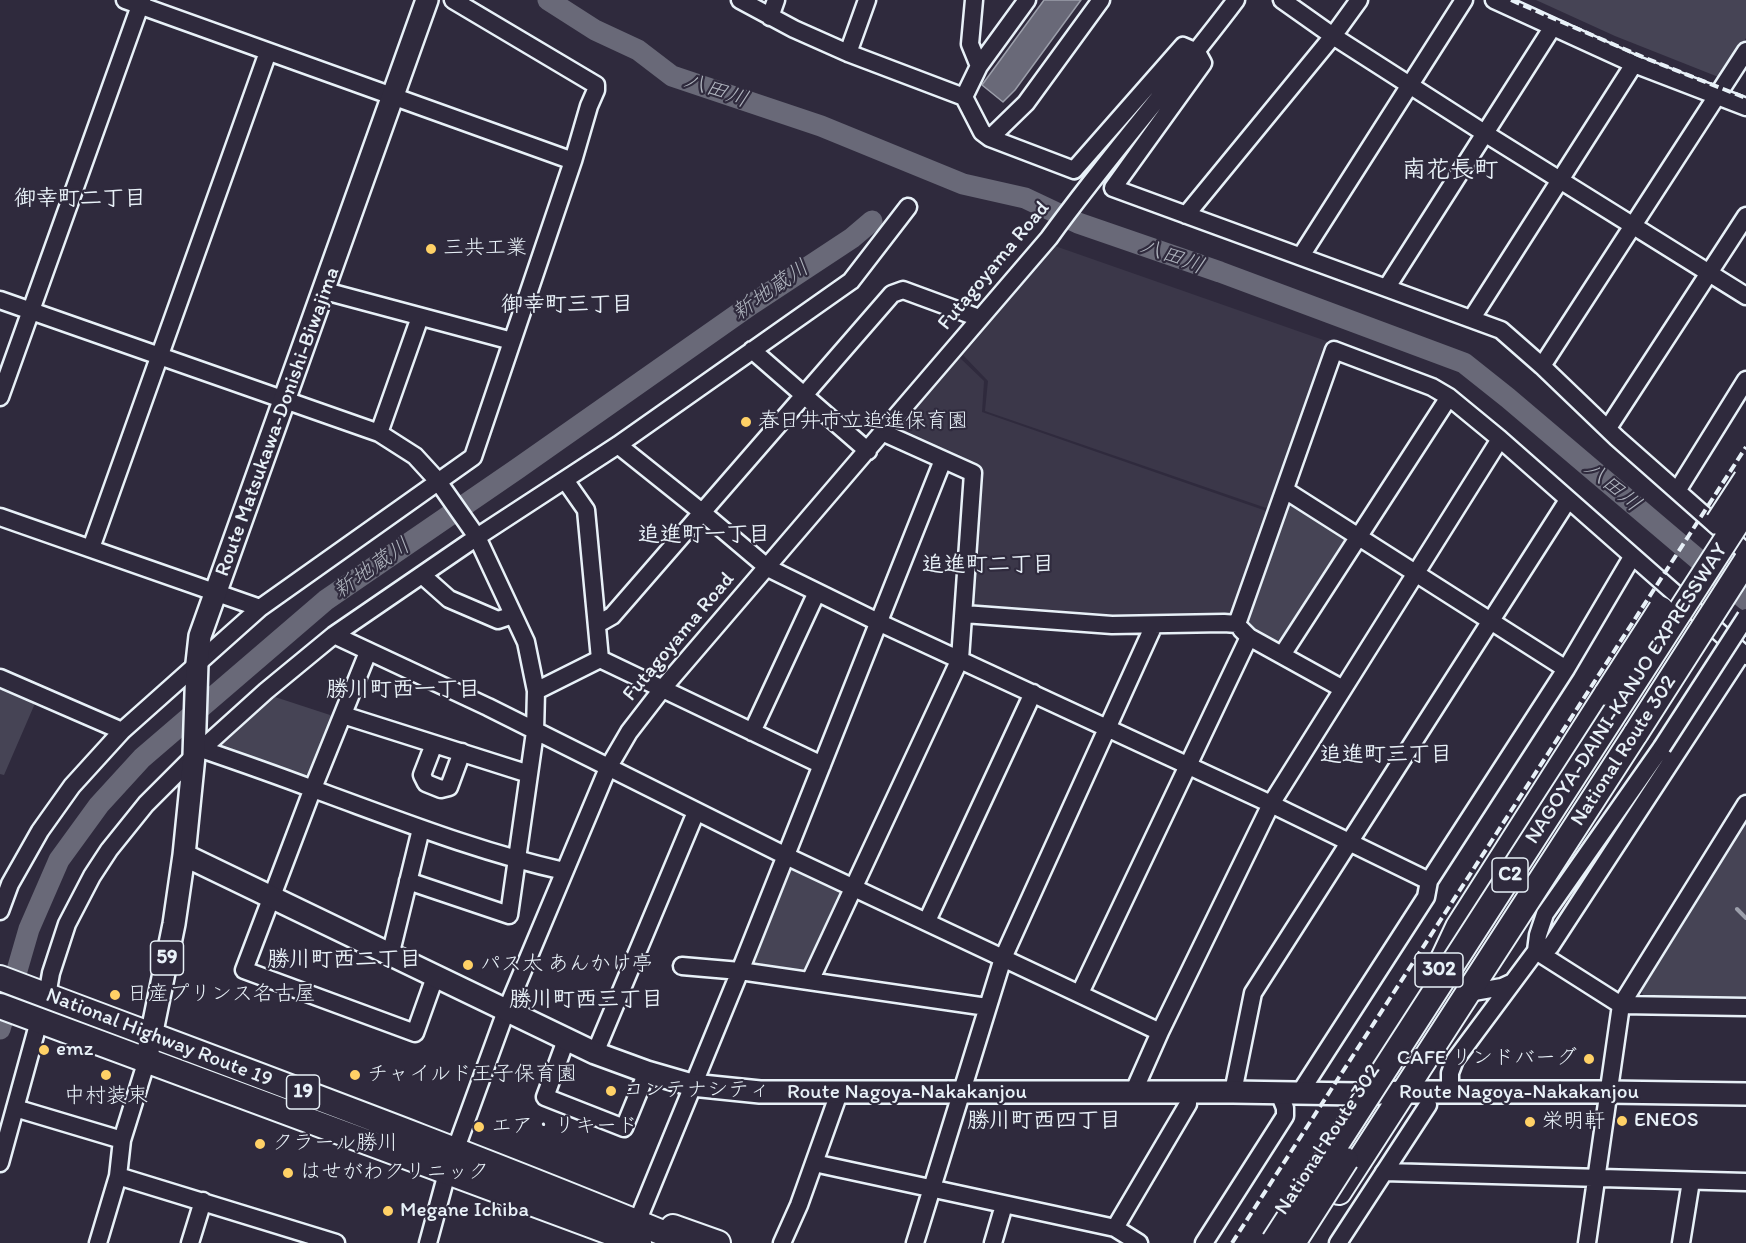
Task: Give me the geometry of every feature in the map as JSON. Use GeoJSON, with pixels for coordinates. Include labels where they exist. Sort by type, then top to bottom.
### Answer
{"type":"FeatureCollection","features":[{"type":"Feature","properties":{"kind":"highway"},"geometry":{"type":"LineString","coordinates":[[1611,695],[1746,479]]}},
{"type":"Feature","properties":{"kind":"highway","name":"National Route 302"},"geometry":{"type":"LineString","coordinates":[[1262,1243],[1433,980],[1458,927],[1611,695],[1737,515],[1746,492]]}},
{"type":"Feature","properties":{"kind":"highway","name":"NAGOYA-DAINI-KANJO EXPRESSWAY"},"geometry":{"type":"LineString","coordinates":[[1273,1243],[1737,515]]}},
{"type":"Feature","properties":{"kind":"highway","name":"NAGOYA-DAINI-KANJO EXPRESSWAY"},"geometry":{"type":"LineString","coordinates":[[1293,1243],[1746,537]]}},
{"type":"Feature","properties":{"kind":"highway","name":"National Route 302"},"geometry":{"type":"LineString","coordinates":[[1306,1243],[1572,830],[1650,736],[1746,561]]}},
{"type":"Feature","properties":{"kind":"highway"},"geometry":{"type":"LineString","coordinates":[[1650,736],[1746,582]]}},
{"type":"Feature","properties":{"kind":"highway","name":"National Highway Route 19"},"geometry":{"type":"LineString","coordinates":[[0,978],[455,1150],[595,1215],[639,1243]]}},
{"type":"Feature","properties":{"kind":"highway","name":"National Highway Route 19"},"geometry":{"type":"LineString","coordinates":[[0,1006],[447,1173],[687,1243]]}},
{"type":"Feature","properties":{"kind":"highway"},"geometry":{"type":"LineString","coordinates":[[595,1215],[640,1215],[718,1243]]}},
{"type":"Feature","properties":{"kind":"highway"},"geometry":{"type":"LineString","coordinates":[[595,1215],[622,1243]]}},
{"type":"Feature","properties":{"kind":"main road","name":"Route Matsukawa-Donishi-Biwajima"},"geometry":{"type":"LineString","coordinates":[[184,855],[197,749],[197,667],[200,636],[427,0]]}},
{"type":"Feature","properties":{"kind":"main road","name":"Route Nagoya-Nakakanjou"},"geometry":{"type":"LineString","coordinates":[[184,855],[566,1040],[647,1072],[692,1085],[760,1092],[839,1093],[1609,1092],[1746,1094]]}},
{"type":"Feature","properties":{"kind":"main road","name":"59"},"geometry":{"type":"LineString","coordinates":[[147,1060],[174,924],[184,855]]}},
{"type":"Feature","properties":{"kind":"street"},"geometry":{"type":"LineString","coordinates":[[0,911],[5,882],[72,786],[122,731],[197,667],[260,608],[437,480],[473,457],[573,161],[596,85],[453,0]]}},
{"type":"Feature","properties":{"kind":"street"},"geometry":{"type":"LineString","coordinates":[[740,0],[770,17],[848,52],[963,97],[982,132],[990,138],[1074,170],[1183,46],[1197,52],[1203,63],[1113,188],[1501,330],[1746,552]]}},
{"type":"Feature","properties":{"kind":"street"},"geometry":{"type":"LineString","coordinates":[[770,17],[776,0]]}},
{"type":"Feature","properties":{"kind":"street"},"geometry":{"type":"LineString","coordinates":[[848,52],[867,0]]}},
{"type":"Feature","properties":{"kind":"street"},"geometry":{"type":"LineString","coordinates":[[974,0],[970,44],[979,66]]}},
{"type":"Feature","properties":{"kind":"street"},"geometry":{"type":"LineString","coordinates":[[963,97],[979,66],[1027,0]]}},
{"type":"Feature","properties":{"kind":"street"},"geometry":{"type":"LineString","coordinates":[[990,138],[1026,103],[1101,0]]}},
{"type":"Feature","properties":{"kind":"street","name":"Futagoyama Road"},"geometry":{"type":"LineString","coordinates":[[428,1243],[447,1173],[506,1011],[608,768],[629,732],[663,688],[884,433],[1051,235],[1236,0]]}},
{"type":"Feature","properties":{"kind":"street"},"geometry":{"type":"LineString","coordinates":[[1282,0],[1333,36],[1486,134],[1709,274],[1741,291],[1746,306]]}},
{"type":"Feature","properties":{"kind":"street"},"geometry":{"type":"LineString","coordinates":[[1186,215],[1333,36],[1359,0]]}},
{"type":"Feature","properties":{"kind":"street"},"geometry":{"type":"LineString","coordinates":[[1301,256],[1464,0]]}},
{"type":"Feature","properties":{"kind":"street"},"geometry":{"type":"LineString","coordinates":[[1494,0],[1634,64],[1746,107]]}},
{"type":"Feature","properties":{"kind":"street"},"geometry":{"type":"LineString","coordinates":[[0,397],[136,2],[268,52],[573,161]]}},
{"type":"Feature","properties":{"kind":"street"},"geometry":{"type":"LineString","coordinates":[[1387,287],[1552,28]]}},
{"type":"Feature","properties":{"kind":"street"},"geometry":{"type":"LineString","coordinates":[[1542,366],[1718,96],[1740,74],[1746,51]]}},
{"type":"Feature","properties":{"kind":"street"},"geometry":{"type":"LineString","coordinates":[[91,548],[268,52]]}},
{"type":"Feature","properties":{"kind":"street"},"geometry":{"type":"LineString","coordinates":[[1472,318],[1634,64]]}},
{"type":"Feature","properties":{"kind":"street"},"geometry":{"type":"LineString","coordinates":[[44,994],[68,924],[92,876],[109,850],[146,804],[197,749],[334,636],[477,537],[618,445],[852,281],[908,207]]}},
{"type":"Feature","properties":{"kind":"street"},"geometry":{"type":"LineString","coordinates":[[1608,428],[1746,216]]}},
{"type":"Feature","properties":{"kind":"street"},"geometry":{"type":"LineString","coordinates":[[598,624],[612,616],[892,294],[903,290],[980,318]]}},
{"type":"Feature","properties":{"kind":"street"},"geometry":{"type":"LineString","coordinates":[[325,291],[512,341]]}},
{"type":"Feature","properties":{"kind":"street"},"geometry":{"type":"LineString","coordinates":[[0,300],[379,433],[415,456],[437,480],[477,537],[526,642],[537,691],[535,732],[509,915],[408,880]]}},
{"type":"Feature","properties":{"kind":"street"},"geometry":{"type":"LineString","coordinates":[[379,433],[420,317]]}},
{"type":"Feature","properties":{"kind":"street"},"geometry":{"type":"LineString","coordinates":[[1237,624],[1334,350],[1432,387],[1449,397],[1500,439],[1744,655],[1550,947],[1536,951]]}},
{"type":"Feature","properties":{"kind":"street"},"geometry":{"type":"LineString","coordinates":[[752,351],[868,451]]}},
{"type":"Feature","properties":{"kind":"street"},"geometry":{"type":"LineString","coordinates":[[1677,491],[1746,380]]}},
{"type":"Feature","properties":{"kind":"street"},"geometry":{"type":"LineString","coordinates":[[1282,655],[1356,537],[1449,397]]}},
{"type":"Feature","properties":{"kind":"street"},"geometry":{"type":"LineString","coordinates":[[810,981],[960,659],[973,473],[884,433]]}},
{"type":"Feature","properties":{"kind":"street"},"geometry":{"type":"LineString","coordinates":[[1133,1093],[1160,1032],[1271,804],[1500,439]]}},
{"type":"Feature","properties":{"kind":"street"},"geometry":{"type":"LineString","coordinates":[[618,445],[768,568],[878,622],[1271,804],[1429,881]]}},
{"type":"Feature","properties":{"kind":"street"},"geometry":{"type":"LineString","coordinates":[[640,1215],[943,460]]}},
{"type":"Feature","properties":{"kind":"street"},"geometry":{"type":"LineString","coordinates":[[565,480],[586,510],[600,659]]}},
{"type":"Feature","properties":{"kind":"street"},"geometry":{"type":"LineString","coordinates":[[1285,490],[1566,669]]}},
{"type":"Feature","properties":{"kind":"street"},"geometry":{"type":"LineString","coordinates":[[1233,1092],[1253,993],[1568,501]]}},
{"type":"Feature","properties":{"kind":"street"},"geometry":{"type":"LineString","coordinates":[[0,517],[260,608]]}},
{"type":"Feature","properties":{"kind":"street"},"geometry":{"type":"LineString","coordinates":[[1204,1243],[1285,1116],[1289,1094],[1426,897],[1429,881],[1566,669],[1632,557]]}},
{"type":"Feature","properties":{"kind":"street"},"geometry":{"type":"LineString","coordinates":[[422,575],[449,599],[498,620],[513,615]]}},
{"type":"Feature","properties":{"kind":"street"},"geometry":{"type":"LineString","coordinates":[[752,732],[817,592]]}},
{"type":"Feature","properties":{"kind":"street"},"geometry":{"type":"LineString","coordinates":[[964,614],[1112,626],[1237,624],[1249,637],[1343,689]]}},
{"type":"Feature","properties":{"kind":"street"},"geometry":{"type":"LineString","coordinates":[[1450,1092],[1450,1073],[1455,1060],[1536,951],[1545,914],[1604,831],[1650,736],[1746,617]]}},
{"type":"Feature","properties":{"kind":"street"},"geometry":{"type":"LineString","coordinates":[[915,1243],[1003,958],[1154,625]]}},
{"type":"Feature","properties":{"kind":"street"},"geometry":{"type":"LineString","coordinates":[[334,636],[488,707],[786,856],[1160,1032]]}},
{"type":"Feature","properties":{"kind":"street"},"geometry":{"type":"LineString","coordinates":[[1080,993],[1249,637]]}},
{"type":"Feature","properties":{"kind":"street"},"geometry":{"type":"LineString","coordinates":[[368,652],[244,970],[415,1033],[435,977]]}},
{"type":"Feature","properties":{"kind":"street"},"geometry":{"type":"LineString","coordinates":[[600,659],[822,765]]}},
{"type":"Feature","properties":{"kind":"street"},"geometry":{"type":"LineString","coordinates":[[537,691],[600,659]]}},
{"type":"Feature","properties":{"kind":"street"},"geometry":{"type":"LineString","coordinates":[[0,678],[122,731]]}},
{"type":"Feature","properties":{"kind":"street"},"geometry":{"type":"LineString","coordinates":[[927,921],[1033,693]]}},
{"type":"Feature","properties":{"kind":"street"},"geometry":{"type":"LineString","coordinates":[[343,715],[529,774]]}},
{"type":"Feature","properties":{"kind":"street"},"geometry":{"type":"LineString","coordinates":[[434,744],[422,775],[426,783],[441,789],[449,787],[462,752]]}},
{"type":"Feature","properties":{"kind":"street"},"geometry":{"type":"LineString","coordinates":[[197,749],[313,789],[421,830],[518,861],[564,871]]}},
{"type":"Feature","properties":{"kind":"street"},"geometry":{"type":"LineString","coordinates":[[1587,1243],[1621,1005],[1746,804]]}},
{"type":"Feature","properties":{"kind":"street"},"geometry":{"type":"LineString","coordinates":[[595,1053],[696,812]]}},
{"type":"Feature","properties":{"kind":"street"},"geometry":{"type":"LineString","coordinates":[[390,956],[421,830]]}},
{"type":"Feature","properties":{"kind":"street"},"geometry":{"type":"LineString","coordinates":[[1536,951],[1621,1005],[1746,1007]]}},
{"type":"Feature","properties":{"kind":"street"},"geometry":{"type":"LineString","coordinates":[[682,966],[740,970],[987,1007]]}},
{"type":"Feature","properties":{"kind":"street"},"geometry":{"type":"LineString","coordinates":[[1468,993],[1502,987],[1513,982]]}},
{"type":"Feature","properties":{"kind":"street"},"geometry":{"type":"LineString","coordinates":[[0,1163],[36,1019]]}},
{"type":"Feature","properties":{"kind":"street"},"geometry":{"type":"LineString","coordinates":[[566,1040],[545,1097],[604,1121],[624,1128],[647,1072]]}},
{"type":"Feature","properties":{"kind":"street"},"geometry":{"type":"LineString","coordinates":[[98,1243],[118,1176],[122,1140],[147,1060]]}},
{"type":"Feature","properties":{"kind":"street"},"geometry":{"type":"LineString","coordinates":[[782,1243],[799,1205],[839,1093]]}},
{"type":"Feature","properties":{"kind":"street"},"geometry":{"type":"LineString","coordinates":[[1115,1228],[1188,1104],[1188,1093]]}},
{"type":"Feature","properties":{"kind":"street"},"geometry":{"type":"LineString","coordinates":[[1338,1243],[1428,1105]]}},
{"type":"Feature","properties":{"kind":"street"},"geometry":{"type":"LineString","coordinates":[[15,1108],[122,1140]]}},
{"type":"Feature","properties":{"kind":"street"},"geometry":{"type":"LineString","coordinates":[[1372,1140],[1380,1178]]}},
{"type":"Feature","properties":{"kind":"street"},"geometry":{"type":"LineString","coordinates":[[814,1163],[1115,1228],[1139,1243]]}},
{"type":"Feature","properties":{"kind":"street"},"geometry":{"type":"LineString","coordinates":[[118,1176],[336,1243]]}},
{"type":"Feature","properties":{"kind":"street"},"geometry":{"type":"LineString","coordinates":[[1380,1178],[1746,1182]]}},
{"type":"Feature","properties":{"kind":"street"},"geometry":{"type":"LineString","coordinates":[[1681,1243],[1691,1181]]}},
{"type":"Feature","properties":{"kind":"street"},"geometry":{"type":"LineString","coordinates":[[190,1243],[203,1201]]}},
{"type":"Feature","properties":{"kind":"street"},"geometry":{"type":"LineString","coordinates":[[993,1243],[1004,1205]]}},
{"type":"Feature","properties":{"kind":"shaded area"},"geometry":{"type":"Polygon","coordinates":[[[1536,0],[1746,0],[1746,38],[1721,78],[1615,36],[1536,0]]]}},
{"type":"Feature","properties":{"kind":"shaded area"},"geometry":{"type":"Polygon","coordinates":[[[1055,246],[1329,342],[1272,510],[985,411],[988,381],[963,355],[1055,246]]]}},
{"type":"Feature","properties":{"kind":"shaded area"},"geometry":{"type":"Polygon","coordinates":[[[960,358],[984,381],[982,412],[1272,513],[1231,617],[1113,620],[972,609],[969,605],[978,469],[901,436],[899,427],[960,358]]]}},
{"type":"Feature","properties":{"kind":"shaded area"},"geometry":{"type":"Polygon","coordinates":[[[1291,501],[1346,536],[1347,542],[1282,644],[1277,646],[1244,624],[1286,504],[1291,501]]]}},
{"type":"Feature","properties":{"kind":"shaded area"},"geometry":{"type":"Polygon","coordinates":[[[0,685],[36,701],[4,775],[0,774],[0,685]]]}},
{"type":"Feature","properties":{"kind":"shaded area"},"geometry":{"type":"Polygon","coordinates":[[[266,696],[330,715],[333,720],[310,779],[213,748],[266,696]]]}},
{"type":"Feature","properties":{"kind":"shaded area"},"geometry":{"type":"Polygon","coordinates":[[[1746,819],[1746,999],[1644,997],[1640,988],[1746,819]]]}},
{"type":"Feature","properties":{"kind":"shaded area"},"geometry":{"type":"Polygon","coordinates":[[[791,867],[842,891],[843,896],[808,971],[803,974],[751,967],[749,962],[786,869],[791,867]]]}},
{"type":"Feature","properties":{"kind":"water"},"geometry":{"type":"Polygon","coordinates":[[[1044,0],[1081,0],[1015,90],[1003,102],[982,85],[1044,0]]]}},
{"type":"Feature","properties":{"kind":"waterway","name":"八田川"},"geometry":{"type":"LineString","coordinates":[[548,0],[595,30],[638,50],[672,76],[821,126],[963,184],[1025,198],[1078,223],[1220,272],[1464,363],[1746,600]]}},
{"type":"Feature","properties":{"kind":"waterway","name":"新地蔵川"},"geometry":{"type":"LineString","coordinates":[[0,1029],[29,929],[59,860],[99,805],[142,758],[326,600],[752,304],[852,238],[872,221]]}},
{"type":"Feature","properties":{"kind":"waterway"},"geometry":{"type":"LineString","coordinates":[[1737,909],[1746,918]]}},
{"type":"Feature","properties":{"kind":"railway"},"geometry":{"type":"LineString","coordinates":[[1511,0],[1645,58],[1746,98]]}},
{"type":"Feature","properties":{"kind":"railway"},"geometry":{"type":"LineString","coordinates":[[1232,1243],[1746,447]]}},
{"type":"Feature","properties":{"kind":"place","name":"三共工業"},"geometry":{"type":"Point","coordinates":[431,249]}},
{"type":"Feature","properties":{"kind":"place","name":"春日井市立追進保育園"},"geometry":{"type":"Point","coordinates":[746,422]}},
{"type":"Feature","properties":{"kind":"place","name":"パス太 あんかけ亭"},"geometry":{"type":"Point","coordinates":[468,965]}},
{"type":"Feature","properties":{"kind":"place","name":"日産プリンス名古屋"},"geometry":{"type":"Point","coordinates":[115,995]}},
{"type":"Feature","properties":{"kind":"place","name":"emz"},"geometry":{"type":"Point","coordinates":[44,1050]}},
{"type":"Feature","properties":{"kind":"place","name":"CAFE リンドバーグ"},"geometry":{"type":"Point","coordinates":[1589,1059]}},
{"type":"Feature","properties":{"kind":"place","name":"中村装束"},"geometry":{"type":"Point","coordinates":[106,1075]}},
{"type":"Feature","properties":{"kind":"place","name":"チャイルド王子保育園"},"geometry":{"type":"Point","coordinates":[355,1075]}},
{"type":"Feature","properties":{"kind":"place","name":"コンテナシティ"},"geometry":{"type":"Point","coordinates":[611,1091]}},
{"type":"Feature","properties":{"kind":"place","name":"ENEOS"},"geometry":{"type":"Point","coordinates":[1622,1121]}},
{"type":"Feature","properties":{"kind":"place","name":"栄明軒"},"geometry":{"type":"Point","coordinates":[1530,1122]}},
{"type":"Feature","properties":{"kind":"place","name":"エア・リキード"},"geometry":{"type":"Point","coordinates":[479,1127]}},
{"type":"Feature","properties":{"kind":"place","name":"クラール勝川"},"geometry":{"type":"Point","coordinates":[260,1144]}},
{"type":"Feature","properties":{"kind":"place","name":"はせがわクリニック"},"geometry":{"type":"Point","coordinates":[288,1173]}},
{"type":"Feature","properties":{"kind":"place","name":"Megane Ichiba"},"geometry":{"type":"Point","coordinates":[388,1211]}},
{"type":"Feature","properties":{"kind":"district","name":"南花長町"},"geometry":{"type":"Point","coordinates":[1450,171]}},
{"type":"Feature","properties":{"kind":"district","name":"御幸町二丁目"},"geometry":{"type":"Point","coordinates":[80,199]}},
{"type":"Feature","properties":{"kind":"district","name":"御幸町三丁目"},"geometry":{"type":"Point","coordinates":[567,305]}},
{"type":"Feature","properties":{"kind":"district","name":"追進町一丁目"},"geometry":{"type":"Point","coordinates":[704,535]}},
{"type":"Feature","properties":{"kind":"district","name":"追進町二丁目"},"geometry":{"type":"Point","coordinates":[988,565]}},
{"type":"Feature","properties":{"kind":"district","name":"勝川町西一丁目"},"geometry":{"type":"Point","coordinates":[403,690]}},
{"type":"Feature","properties":{"kind":"district","name":"追進町三丁目"},"geometry":{"type":"Point","coordinates":[1386,755]}},
{"type":"Feature","properties":{"kind":"district","name":"勝川町西二丁目"},"geometry":{"type":"Point","coordinates":[344,960]}},
{"type":"Feature","properties":{"kind":"district","name":"勝川町西三丁目"},"geometry":{"type":"Point","coordinates":[586,1000]}},
{"type":"Feature","properties":{"kind":"district","name":"勝川町西四丁目"},"geometry":{"type":"Point","coordinates":[1044,1121]}}]}
